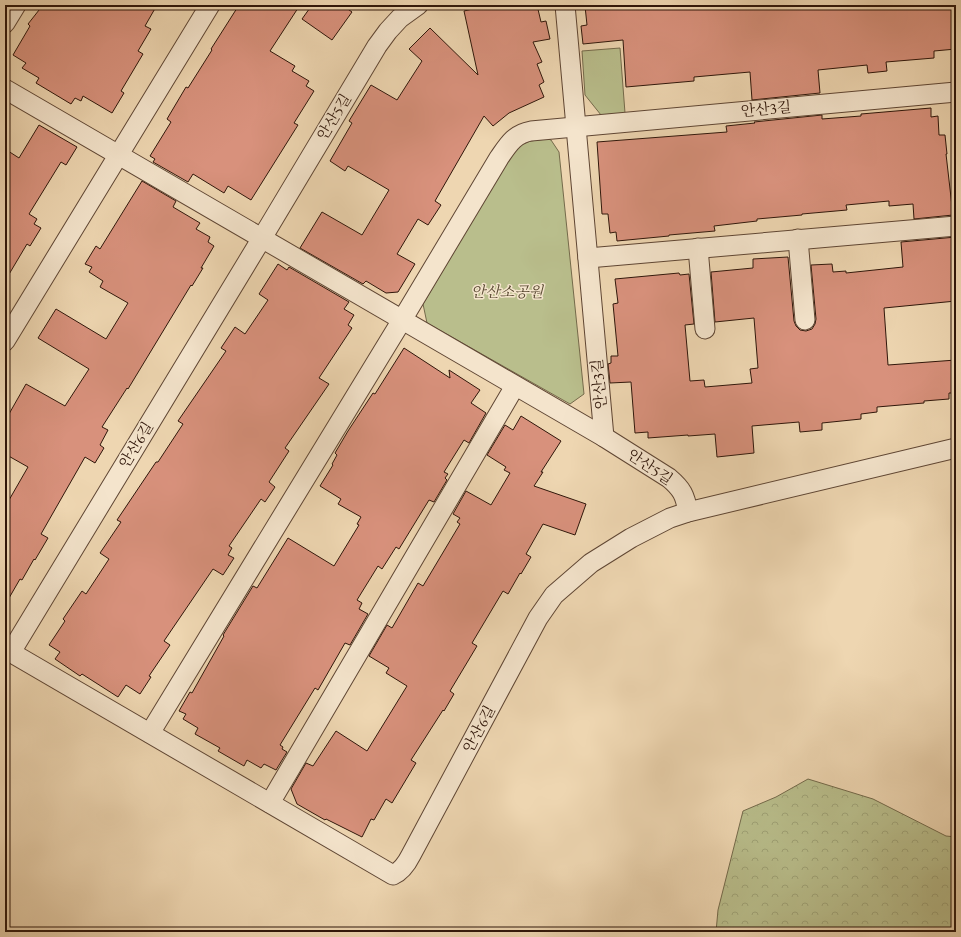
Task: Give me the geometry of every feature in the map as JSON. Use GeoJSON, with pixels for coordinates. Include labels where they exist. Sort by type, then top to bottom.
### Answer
{"type":"FeatureCollection","features":[{"type":"Feature","properties":{"kind":"street"},"geometry":{"type":"LineString","coordinates":[[5,23],[16,5]]}},
{"type":"Feature","properties":{"kind":"street"},"geometry":{"type":"LineString","coordinates":[[5,341],[210,5]]}},
{"type":"Feature","properties":{"kind":"street","name":"안산5길"},"geometry":{"type":"LineString","coordinates":[[262,238],[377,46],[400,18],[418,5]]}},
{"type":"Feature","properties":{"kind":"street","name":"안산3길"},"geometry":{"type":"LineString","coordinates":[[565,5],[604,438]]}},
{"type":"Feature","properties":{"kind":"street","name":"안산5길"},"geometry":{"type":"LineString","coordinates":[[5,89],[604,438],[669,478],[682,492],[688,512]]}},
{"type":"Feature","properties":{"kind":"street","name":"안산3길"},"geometry":{"type":"LineString","coordinates":[[576,127],[956,92]]}},
{"type":"Feature","properties":{"kind":"street"},"geometry":{"type":"LineString","coordinates":[[150,733],[402,320],[495,164],[510,142],[518,135],[526,132],[576,127]]}},
{"type":"Feature","properties":{"kind":"street"},"geometry":{"type":"LineString","coordinates":[[588,258],[956,226]]}},
{"type":"Feature","properties":{"kind":"street","name":"안산6길"},"geometry":{"type":"LineString","coordinates":[[262,238],[8,651],[393,875],[397,874],[404,867],[411,855],[538,618],[554,595],[591,563],[631,538],[670,518],[688,512]]}},
{"type":"Feature","properties":{"kind":"street"},"geometry":{"type":"LineString","coordinates":[[798,239],[805,320]]}},
{"type":"Feature","properties":{"kind":"street"},"geometry":{"type":"LineString","coordinates":[[698,248],[705,329]]}},
{"type":"Feature","properties":{"kind":"street"},"geometry":{"type":"LineString","coordinates":[[270,803],[515,386]]}},
{"type":"Feature","properties":{"kind":"street"},"geometry":{"type":"LineString","coordinates":[[688,512],[956,448]]}},
{"type":"Feature","properties":{"kind":"green space"},"geometry":{"type":"Polygon","coordinates":[[[620,48],[625,113],[601,115],[585,95],[582,51],[620,48]]]}},
{"type":"Feature","properties":{"kind":"green space","name":"안산소공원"},"geometry":{"type":"Polygon","coordinates":[[[548,139],[551,140],[559,152],[584,394],[570,404],[427,323],[423,304],[513,152],[518,147],[526,143],[548,139]]]}},
{"type":"Feature","properties":{"kind":"green space"},"geometry":{"type":"Polygon","coordinates":[[[808,779],[873,799],[946,836],[956,837],[956,932],[716,932],[718,910],[743,811],[776,797],[808,779]]]}},
{"type":"Feature","properties":{"kind":"building"},"geometry":{"type":"Polygon","coordinates":[[[43,5],[157,5],[145,26],[151,29],[138,51],[143,54],[121,91],[124,93],[112,113],[83,96],[81,101],[75,98],[71,104],[36,83],[39,78],[22,68],[26,63],[13,55],[30,26],[28,24],[43,5]]]}},
{"type":"Feature","properties":{"kind":"building"},"geometry":{"type":"Polygon","coordinates":[[[239,5],[300,5],[270,51],[295,66],[292,71],[309,81],[306,86],[314,91],[294,123],[298,125],[251,200],[228,186],[224,193],[193,174],[188,182],[153,162],[155,159],[150,156],[171,122],[167,119],[186,87],[188,88],[212,50],[211,49],[239,5]]]}},
{"type":"Feature","properties":{"kind":"building"},"geometry":{"type":"Polygon","coordinates":[[[312,5],[342,5],[352,12],[332,40],[302,19],[312,5]]]}},
{"type":"Feature","properties":{"kind":"building"},"geometry":{"type":"Polygon","coordinates":[[[490,5],[537,5],[541,22],[546,21],[550,39],[533,42],[542,62],[537,64],[544,82],[539,85],[544,97],[509,113],[493,126],[484,116],[435,201],[441,205],[428,225],[418,219],[397,254],[415,264],[398,292],[386,293],[366,281],[363,284],[300,248],[322,212],[362,235],[389,190],[348,166],[345,171],[330,161],[352,123],[349,121],[371,85],[397,100],[422,61],[409,49],[430,28],[478,75],[464,11],[490,5]]]}},
{"type":"Feature","properties":{"kind":"building"},"geometry":{"type":"Polygon","coordinates":[[[956,5],[956,49],[934,51],[934,58],[886,62],[887,71],[868,73],[867,65],[818,70],[820,93],[752,100],[750,72],[694,77],[694,81],[626,87],[623,40],[583,44],[581,26],[587,25],[585,6],[956,5]]]}},
{"type":"Feature","properties":{"kind":"building"},"geometry":{"type":"Polygon","coordinates":[[[931,108],[931,117],[938,116],[939,135],[945,135],[953,215],[914,219],[913,204],[889,206],[889,201],[846,205],[847,210],[757,219],[757,221],[714,226],[715,231],[617,241],[616,232],[610,233],[608,214],[602,214],[597,142],[727,132],[726,126],[822,115],[822,119],[931,108]]]}},
{"type":"Feature","properties":{"kind":"building"},"geometry":{"type":"Polygon","coordinates":[[[39,125],[77,147],[66,165],[61,162],[29,214],[37,219],[34,224],[41,228],[30,246],[27,244],[5,281],[5,149],[19,158],[39,125]]]}},
{"type":"Feature","properties":{"kind":"building"},"geometry":{"type":"Polygon","coordinates":[[[142,181],[176,201],[173,207],[200,223],[196,229],[210,237],[208,242],[214,246],[192,286],[191,285],[128,389],[127,388],[102,427],[108,430],[100,445],[104,448],[95,463],[85,457],[41,534],[48,538],[22,580],[20,579],[5,605],[5,507],[28,467],[5,454],[5,421],[26,384],[65,406],[89,369],[38,338],[56,309],[106,339],[128,303],[100,287],[103,281],[89,272],[92,267],[85,264],[96,246],[100,249],[142,181]]]}},
{"type":"Feature","properties":{"kind":"building"},"geometry":{"type":"Polygon","coordinates":[[[956,237],[956,301],[884,308],[888,365],[956,360],[956,393],[949,393],[949,399],[924,401],[924,403],[877,407],[877,412],[861,414],[861,419],[822,423],[822,430],[800,432],[799,422],[752,426],[754,453],[717,457],[715,434],[648,438],[648,432],[635,433],[631,382],[610,383],[608,364],[611,363],[611,356],[618,356],[613,304],[618,303],[615,279],[679,273],[680,275],[689,274],[694,324],[685,325],[690,381],[704,380],[705,387],[752,383],[750,369],[758,368],[754,318],[715,322],[711,272],[753,268],[753,259],[788,257],[794,321],[800,330],[806,331],[812,329],[816,319],[811,265],[832,264],[833,272],[846,271],[846,273],[903,267],[901,242],[956,237]]]}},
{"type":"Feature","properties":{"kind":"building"},"geometry":{"type":"Polygon","coordinates":[[[278,264],[287,270],[289,267],[349,302],[344,309],[354,315],[348,325],[352,328],[319,378],[329,384],[285,448],[289,451],[269,482],[275,487],[265,502],[261,499],[229,546],[232,548],[228,555],[234,558],[223,575],[213,569],[164,641],[170,645],[149,676],[151,677],[140,694],[126,685],[118,697],[82,674],[80,676],[55,659],[60,652],[49,645],[65,621],[63,619],[82,591],[86,594],[109,559],[100,553],[121,522],[117,520],[183,424],[178,421],[226,351],[221,348],[235,327],[245,334],[268,300],[259,294],[278,264]]]}},
{"type":"Feature","properties":{"kind":"building"},"geometry":{"type":"Polygon","coordinates":[[[404,348],[450,378],[449,370],[480,390],[471,403],[486,413],[469,443],[464,440],[444,472],[448,474],[445,478],[447,480],[434,502],[429,500],[399,549],[396,547],[382,569],[378,566],[357,600],[362,603],[359,609],[368,614],[350,645],[345,643],[318,690],[315,688],[280,745],[283,747],[282,749],[287,752],[276,770],[264,764],[261,768],[247,760],[244,766],[218,751],[220,748],[195,734],[198,728],[183,719],[186,714],[179,711],[190,692],[192,693],[224,636],[223,635],[253,586],[257,588],[288,538],[334,566],[359,525],[357,524],[361,517],[338,504],[341,499],[320,486],[333,465],[332,464],[337,455],[335,453],[348,431],[373,393],[375,394],[404,348]]]}},
{"type":"Feature","properties":{"kind":"building"},"geometry":{"type":"Polygon","coordinates":[[[521,416],[561,441],[541,472],[543,472],[534,486],[586,504],[575,535],[543,524],[526,554],[531,557],[521,574],[520,573],[508,594],[503,591],[472,643],[477,646],[450,691],[454,694],[411,760],[416,763],[392,803],[386,799],[374,820],[371,819],[362,837],[326,819],[325,820],[297,804],[291,789],[306,763],[313,766],[336,731],[367,751],[407,686],[386,673],[389,668],[369,656],[387,625],[392,628],[418,583],[423,586],[460,524],[457,522],[460,518],[453,514],[466,491],[491,505],[510,473],[504,470],[506,467],[487,455],[505,425],[513,430],[521,416]]]}}]}
